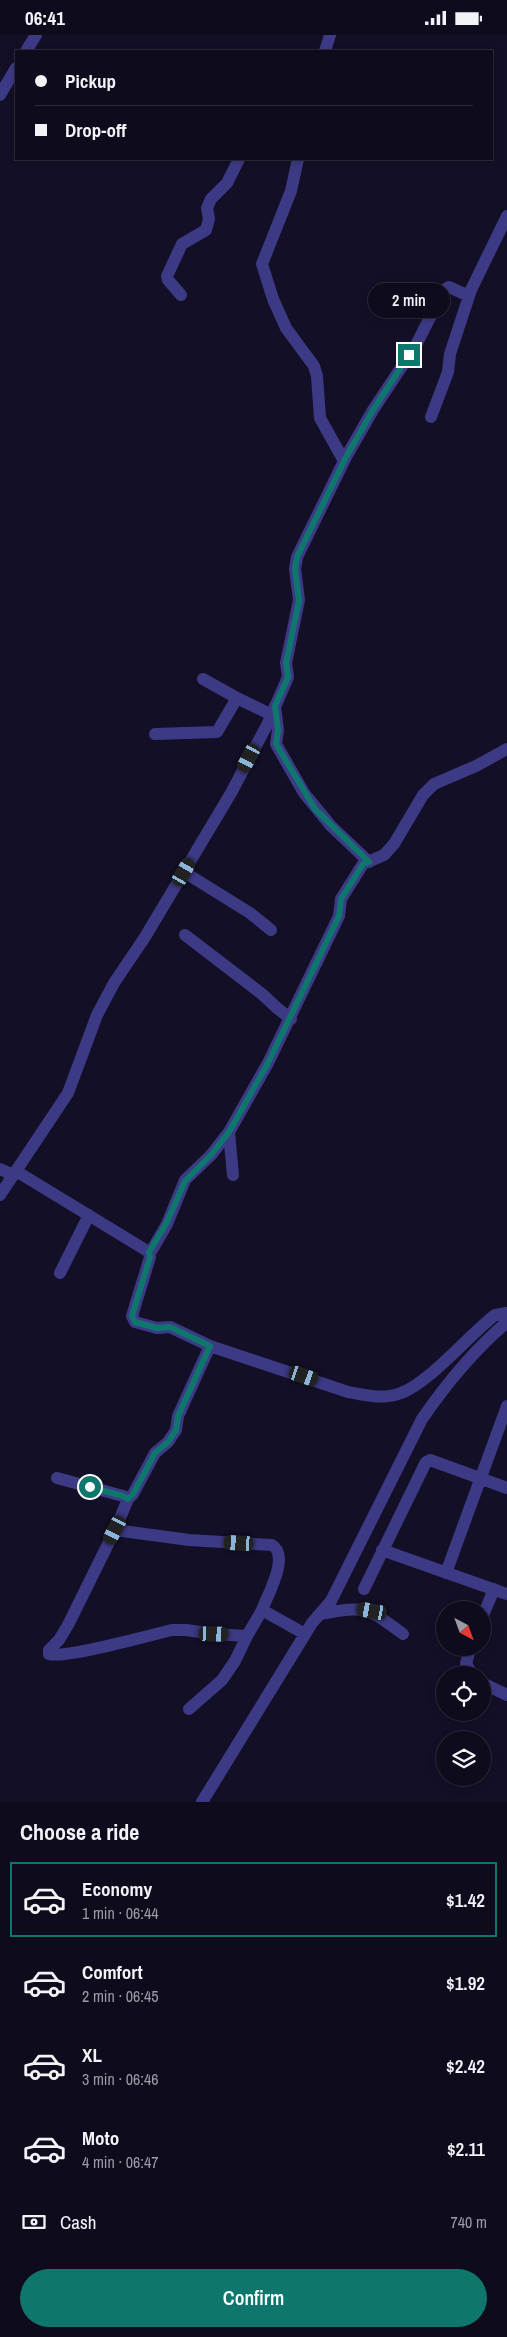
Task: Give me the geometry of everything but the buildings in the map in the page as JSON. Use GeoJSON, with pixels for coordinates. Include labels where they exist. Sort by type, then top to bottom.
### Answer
{"type":"FeatureCollection","features":[{"type":"Feature","properties":{"kind":"street"},"geometry":{"type":"LineString","coordinates":[[27,50],[36,35]]}},
{"type":"Feature","properties":{"kind":"street"},"geometry":{"type":"LineString","coordinates":[[325,50],[330,35]]}},
{"type":"Feature","properties":{"kind":"street"},"geometry":{"type":"LineString","coordinates":[[0,95],[15,69]]}},
{"type":"Feature","properties":{"kind":"street"},"geometry":{"type":"LineString","coordinates":[[181,295],[168,280],[167,276],[182,244],[206,230],[210,219],[207,208],[209,203],[227,183],[238,160]]}},
{"type":"Feature","properties":{"kind":"street"},"geometry":{"type":"LineString","coordinates":[[298,160],[291,191],[262,264],[273,299],[286,328],[314,366],[317,376],[320,418],[344,461]]}},
{"type":"Feature","properties":{"kind":"street"},"geometry":{"type":"LineString","coordinates":[[431,417],[448,372],[450,354],[470,290],[507,216]]}},
{"type":"Feature","properties":{"kind":"street"},"geometry":{"type":"LineString","coordinates":[[0,1195],[68,1093],[97,1015],[114,983],[145,937],[231,793],[273,710],[288,677],[286,663],[299,601],[295,569],[297,557],[344,461],[373,410],[416,345],[444,289],[449,287],[469,296]]}},
{"type":"Feature","properties":{"kind":"street"},"geometry":{"type":"LineString","coordinates":[[203,679],[237,698],[273,710]]}},
{"type":"Feature","properties":{"kind":"street"},"geometry":{"type":"LineString","coordinates":[[155,734],[217,732],[237,698]]}},
{"type":"Feature","properties":{"kind":"street"},"geometry":{"type":"LineString","coordinates":[[273,710],[278,730],[276,744],[304,793],[331,826],[369,862]]}},
{"type":"Feature","properties":{"kind":"street"},"geometry":{"type":"LineString","coordinates":[[507,749],[476,766],[434,783],[424,795],[394,844],[384,855],[363,864],[341,899],[339,916],[291,1019],[229,1132],[211,1155],[185,1181],[166,1224],[149,1252],[150,1257],[132,1316],[135,1322],[157,1328],[170,1327],[210,1346],[348,1392],[371,1397],[400,1393],[417,1384],[495,1315],[507,1313]]}},
{"type":"Feature","properties":{"kind":"street"},"geometry":{"type":"LineString","coordinates":[[184,872],[250,913],[270,930]]}},
{"type":"Feature","properties":{"kind":"street"},"geometry":{"type":"LineString","coordinates":[[185,935],[262,994],[277,1009],[291,1019]]}},
{"type":"Feature","properties":{"kind":"street"},"geometry":{"type":"LineString","coordinates":[[229,1132],[234,1175]]}},
{"type":"Feature","properties":{"kind":"street"},"geometry":{"type":"LineString","coordinates":[[0,1169],[14,1173],[89,1215],[149,1252]]}},
{"type":"Feature","properties":{"kind":"street"},"geometry":{"type":"LineString","coordinates":[[60,1273],[89,1215]]}},
{"type":"Feature","properties":{"kind":"street"},"geometry":{"type":"LineString","coordinates":[[202,1802],[212,1782],[305,1634],[331,1601],[422,1419],[436,1397],[472,1356],[507,1322]]}},
{"type":"Feature","properties":{"kind":"street"},"geometry":{"type":"LineString","coordinates":[[210,1346],[178,1416],[176,1430],[168,1442],[155,1453],[133,1494],[128,1499],[115,1530],[68,1625],[59,1640],[49,1650],[49,1654],[55,1656],[72,1653],[172,1630],[186,1629],[247,1637]]}},
{"type":"Feature","properties":{"kind":"street"},"geometry":{"type":"LineString","coordinates":[[446,1573],[507,1407]]}},
{"type":"Feature","properties":{"kind":"street"},"geometry":{"type":"LineString","coordinates":[[364,1589],[426,1462],[430,1460],[507,1488]]}},
{"type":"Feature","properties":{"kind":"street"},"geometry":{"type":"LineString","coordinates":[[57,1478],[128,1499]]}},
{"type":"Feature","properties":{"kind":"street"},"geometry":{"type":"LineString","coordinates":[[115,1530],[189,1540],[272,1545],[278,1549],[280,1555],[278,1570],[262,1610],[235,1661],[222,1680],[189,1709]]}},
{"type":"Feature","properties":{"kind":"street"},"geometry":{"type":"LineString","coordinates":[[382,1550],[507,1594]]}},
{"type":"Feature","properties":{"kind":"street"},"geometry":{"type":"LineString","coordinates":[[489,1601],[494,1589]]}},
{"type":"Feature","properties":{"kind":"street"},"geometry":{"type":"LineString","coordinates":[[320,1614],[355,1608],[372,1611],[403,1634]]}},
{"type":"Feature","properties":{"kind":"street"},"geometry":{"type":"LineString","coordinates":[[262,1610],[305,1634]]}},
{"type":"Feature","properties":{"kind":"street"},"geometry":{"type":"LineString","coordinates":[[491,1687],[507,1695]]}},
{"type":"Feature","properties":{"kind":"route"},"geometry":{"type":"LineString","coordinates":[[90,1487],[128,1499],[133,1494],[157,1450],[168,1442],[176,1430],[179,1422],[178,1416],[210,1346],[170,1327],[157,1328],[135,1322],[132,1316],[150,1257],[149,1252],[152,1250],[166,1224],[185,1181],[211,1155],[229,1132],[268,1063],[291,1019],[339,916],[341,899],[363,864],[369,862],[331,826],[315,809],[304,793],[276,744],[278,719],[275,706],[288,677],[286,663],[299,601],[295,569],[297,557],[346,457],[373,410],[409,355]]}}]}
